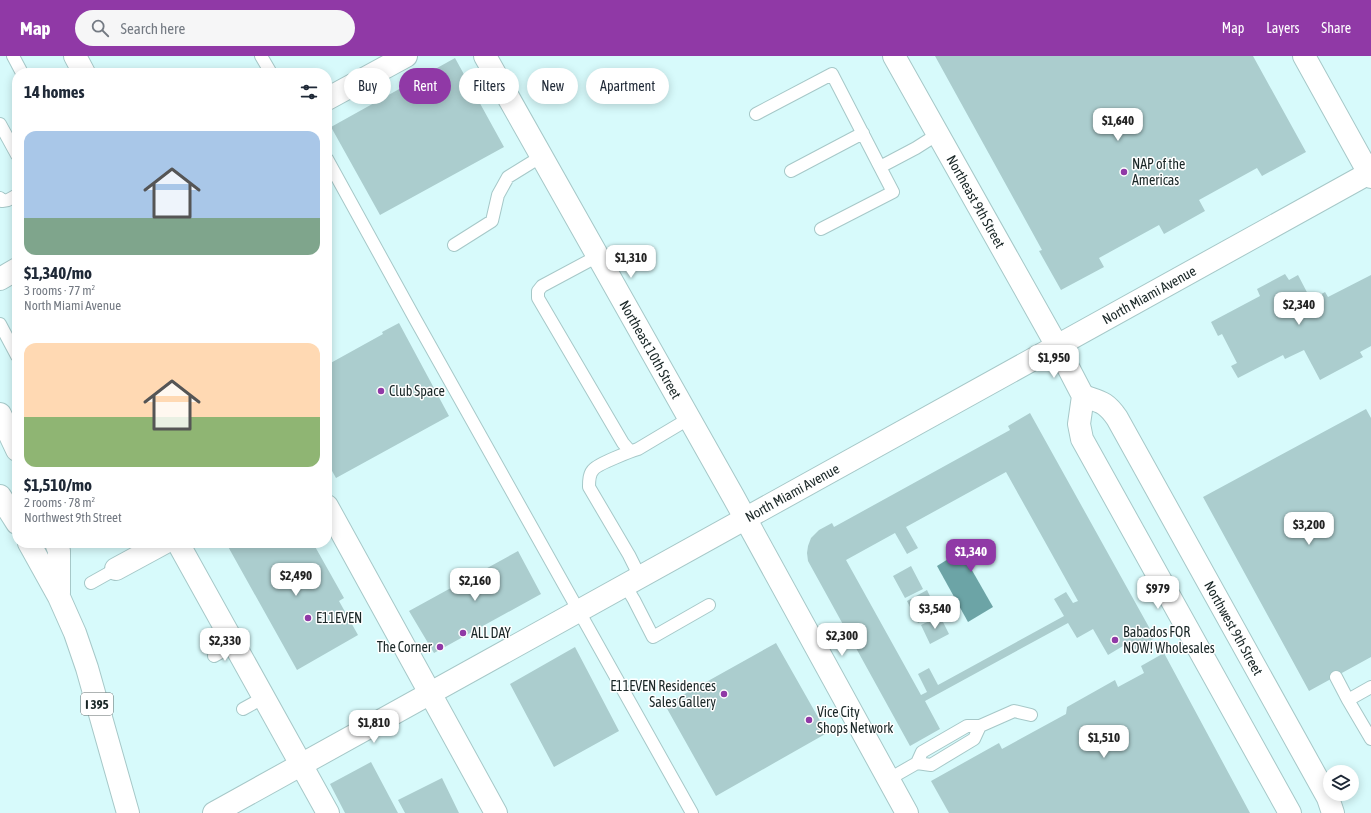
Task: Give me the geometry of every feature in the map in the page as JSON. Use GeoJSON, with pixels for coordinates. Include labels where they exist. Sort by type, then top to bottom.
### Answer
{"type":"FeatureCollection","features":[{"type":"Feature","properties":{"kind":"main road"},"geometry":{"type":"LineString","coordinates":[[75,56],[81,68]]}},
{"type":"Feature","properties":{"kind":"main road"},"geometry":{"type":"LineString","coordinates":[[332,96],[406,56]]}},
{"type":"Feature","properties":{"kind":"main road","name":"Northeast 10th Street"},"geometry":{"type":"LineString","coordinates":[[486,56],[746,518],[907,813]]}},
{"type":"Feature","properties":{"kind":"main road","name":"Northeast 9th Street"},"geometry":{"type":"LineString","coordinates":[[894,56],[1057,346]]}},
{"type":"Feature","properties":{"kind":"main road"},"geometry":{"type":"LineString","coordinates":[[1304,56],[1370,174]]}},
{"type":"Feature","properties":{"kind":"main road","name":"North Miami Avenue"},"geometry":{"type":"LineString","coordinates":[[214,813],[1370,174]]}},
{"type":"Feature","properties":{"kind":"main road"},"geometry":{"type":"LineString","coordinates":[[0,279],[12,272]]}},
{"type":"Feature","properties":{"kind":"main road"},"geometry":{"type":"LineString","coordinates":[[1057,346],[1083,396],[1079,424],[1082,439],[1290,813]]}},
{"type":"Feature","properties":{"kind":"main road","name":"Northwest 9th Street"},"geometry":{"type":"LineString","coordinates":[[1083,396],[1101,402],[1109,407],[1118,418],[1328,798],[1333,813]]}},
{"type":"Feature","properties":{"kind":"main road"},"geometry":{"type":"LineString","coordinates":[[0,414],[12,439]]}},
{"type":"Feature","properties":{"kind":"main road"},"geometry":{"type":"LineString","coordinates":[[0,496],[12,515]]}},
{"type":"Feature","properties":{"kind":"main road"},"geometry":{"type":"LineString","coordinates":[[332,515],[496,813]]}},
{"type":"Feature","properties":{"kind":"main road","name":"I 395"},"geometry":{"type":"LineString","coordinates":[[32,548],[59,597],[75,633],[87,668],[128,813]]}},
{"type":"Feature","properties":{"kind":"main road"},"geometry":{"type":"LineString","coordinates":[[57,548],[59,597]]}},
{"type":"Feature","properties":{"kind":"main road"},"geometry":{"type":"LineString","coordinates":[[116,569],[155,548]]}},
{"type":"Feature","properties":{"kind":"main road"},"geometry":{"type":"LineString","coordinates":[[181,548],[328,813]]}},
{"type":"Feature","properties":{"kind":"lane"},"geometry":{"type":"LineString","coordinates":[[13,56],[19,68]]}},
{"type":"Feature","properties":{"kind":"lane"},"geometry":{"type":"LineString","coordinates":[[261,56],[268,68]]}},
{"type":"Feature","properties":{"kind":"lane"},"geometry":{"type":"LineString","coordinates":[[756,114],[832,74],[893,192],[821,229]]}},
{"type":"Feature","properties":{"kind":"lane"},"geometry":{"type":"LineString","coordinates":[[0,124],[12,146]]}},
{"type":"Feature","properties":{"kind":"lane"},"geometry":{"type":"LineString","coordinates":[[791,171],[863,133]]}},
{"type":"Feature","properties":{"kind":"lane"},"geometry":{"type":"LineString","coordinates":[[880,167],[916,148],[938,134]]}},
{"type":"Feature","properties":{"kind":"lane"},"geometry":{"type":"LineString","coordinates":[[454,245],[492,221],[498,195],[508,177],[542,156]]}},
{"type":"Feature","properties":{"kind":"lane"},"geometry":{"type":"LineString","coordinates":[[332,168],[692,813]]}},
{"type":"Feature","properties":{"kind":"lane"},"geometry":{"type":"LineString","coordinates":[[0,198],[2,201],[12,198]]}},
{"type":"Feature","properties":{"kind":"lane"},"geometry":{"type":"LineString","coordinates":[[598,256],[542,286],[538,291],[538,298],[623,443],[630,451]]}},
{"type":"Feature","properties":{"kind":"lane"},"geometry":{"type":"LineString","coordinates":[[0,324],[12,347]]}},
{"type":"Feature","properties":{"kind":"lane"},"geometry":{"type":"LineString","coordinates":[[690,418],[638,449],[630,451],[594,468],[590,476],[589,487],[629,555],[634,600],[654,637],[709,605]]}},
{"type":"Feature","properties":{"kind":"lane"},"geometry":{"type":"LineString","coordinates":[[91,583],[116,569]]}},
{"type":"Feature","properties":{"kind":"lane"},"geometry":{"type":"LineString","coordinates":[[214,656],[234,645]]}},
{"type":"Feature","properties":{"kind":"lane"},"geometry":{"type":"LineString","coordinates":[[1336,677],[1371,740],[1371,744]]}},
{"type":"Feature","properties":{"kind":"lane"},"geometry":{"type":"LineString","coordinates":[[1348,700],[1371,687]]}},
{"type":"Feature","properties":{"kind":"lane"},"geometry":{"type":"LineString","coordinates":[[242,709],[264,698]]}},
{"type":"Feature","properties":{"kind":"lane"},"geometry":{"type":"LineString","coordinates":[[889,779],[917,763],[922,752],[967,726],[980,726],[1014,711],[1031,715]]}},
{"type":"Feature","properties":{"kind":"water"},"geometry":{"type":"Polygon","coordinates":[[[961,551],[993,607],[968,622],[937,566],[961,551]]]}},
{"type":"Feature","properties":{"kind":"building","name":"NAP of the Americas"},"geometry":{"type":"Polygon","coordinates":[[[935,56],[1253,56],[1306,152],[1262,176],[1257,168],[1199,200],[1205,211],[1164,234],[1159,225],[1099,258],[1104,267],[1061,290],[1039,251],[1042,250],[935,56]]]}},
{"type":"Feature","properties":{"kind":"building"},"geometry":{"type":"Polygon","coordinates":[[[455,58],[461,68],[459,68],[459,104],[480,104],[504,147],[380,215],[332,126],[372,104],[391,104],[391,94],[399,89],[399,104],[451,104],[451,68],[437,68],[455,58]]]}},
{"type":"Feature","properties":{"kind":"building"},"geometry":{"type":"Polygon","coordinates":[[[1285,274],[1289,280],[1298,275],[1311,300],[1325,292],[1328,297],[1371,275],[1371,346],[1360,352],[1363,357],[1320,380],[1304,350],[1285,359],[1283,355],[1238,378],[1231,366],[1237,363],[1222,334],[1218,336],[1211,322],[1260,296],[1257,289],[1285,274]]]}},
{"type":"Feature","properties":{"kind":"building","name":"Club Space"},"geometry":{"type":"Polygon","coordinates":[[[399,323],[449,416],[336,478],[332,471],[332,362],[383,334],[382,332],[399,323]]]}},
{"type":"Feature","properties":{"kind":"building"},"geometry":{"type":"Polygon","coordinates":[[[1366,409],[1371,418],[1371,657],[1309,691],[1203,497],[1366,409]]]}},
{"type":"Feature","properties":{"kind":"building"},"geometry":{"type":"Polygon","coordinates":[[[1030,413],[1155,638],[1132,651],[1128,643],[1108,655],[1093,629],[1077,638],[1068,623],[925,701],[940,729],[910,746],[808,561],[808,546],[811,538],[819,530],[832,523],[834,527],[1010,430],[1008,426],[1030,413]],[[1006,472],[906,527],[918,548],[907,554],[895,533],[846,560],[921,695],[927,692],[918,674],[929,668],[938,685],[1064,616],[1054,599],[1066,592],[1073,603],[1078,601],[1006,472]]]}},
{"type":"Feature","properties":{"kind":"building","name":"E11EVEN"},"geometry":{"type":"Polygon","coordinates":[[[229,548],[316,548],[344,598],[339,601],[358,635],[297,670],[229,548]]]}},
{"type":"Feature","properties":{"kind":"building"},"geometry":{"type":"Polygon","coordinates":[[[518,551],[541,594],[434,653],[409,611],[518,551]]]}},
{"type":"Feature","properties":{"kind":"building"},"geometry":{"type":"Polygon","coordinates":[[[911,566],[923,589],[905,598],[893,576],[911,566]]]}},
{"type":"Feature","properties":{"kind":"building"},"geometry":{"type":"Polygon","coordinates":[[[927,590],[938,613],[918,623],[907,601],[927,590]]]}},
{"type":"Feature","properties":{"kind":"building"},"geometry":{"type":"Polygon","coordinates":[[[940,616],[949,634],[930,644],[921,625],[940,616]]]}},
{"type":"Feature","properties":{"kind":"building"},"geometry":{"type":"Polygon","coordinates":[[[776,643],[827,733],[716,796],[665,705],[776,643]]]}},
{"type":"Feature","properties":{"kind":"building"},"geometry":{"type":"Polygon","coordinates":[[[575,647],[619,731],[554,767],[510,684],[575,647]]]}},
{"type":"Feature","properties":{"kind":"building"},"geometry":{"type":"Polygon","coordinates":[[[1164,653],[1250,813],[949,813],[931,781],[999,743],[1002,749],[1066,714],[1067,707],[1115,680],[1118,687],[1144,673],[1141,666],[1164,653]]]}},
{"type":"Feature","properties":{"kind":"building"},"geometry":{"type":"Polygon","coordinates":[[[371,762],[398,813],[345,813],[330,784],[371,762]]]}},
{"type":"Feature","properties":{"kind":"building"},"geometry":{"type":"Polygon","coordinates":[[[442,778],[459,813],[405,813],[398,800],[442,778]]]}},
{"type":"Feature","properties":{"kind":"place","name":"NAP of the Americas"},"geometry":{"type":"Point","coordinates":[1124,172]}},
{"type":"Feature","properties":{"kind":"place","name":"Club Space"},"geometry":{"type":"Point","coordinates":[381,391]}},
{"type":"Feature","properties":{"kind":"place","name":"E11EVEN"},"geometry":{"type":"Point","coordinates":[308,618]}},
{"type":"Feature","properties":{"kind":"place","name":"ALL DAY"},"geometry":{"type":"Point","coordinates":[463,633]}},
{"type":"Feature","properties":{"kind":"place","name":"Babados FOR NOW! Wholesales"},"geometry":{"type":"Point","coordinates":[1115,640]}},
{"type":"Feature","properties":{"kind":"place","name":"The Corner"},"geometry":{"type":"Point","coordinates":[440,647]}},
{"type":"Feature","properties":{"kind":"place","name":"E11EVEN Residences Sales Gallery"},"geometry":{"type":"Point","coordinates":[724,694]}},
{"type":"Feature","properties":{"kind":"place","name":"Vice City Shops Network"},"geometry":{"type":"Point","coordinates":[809,720]}}]}
